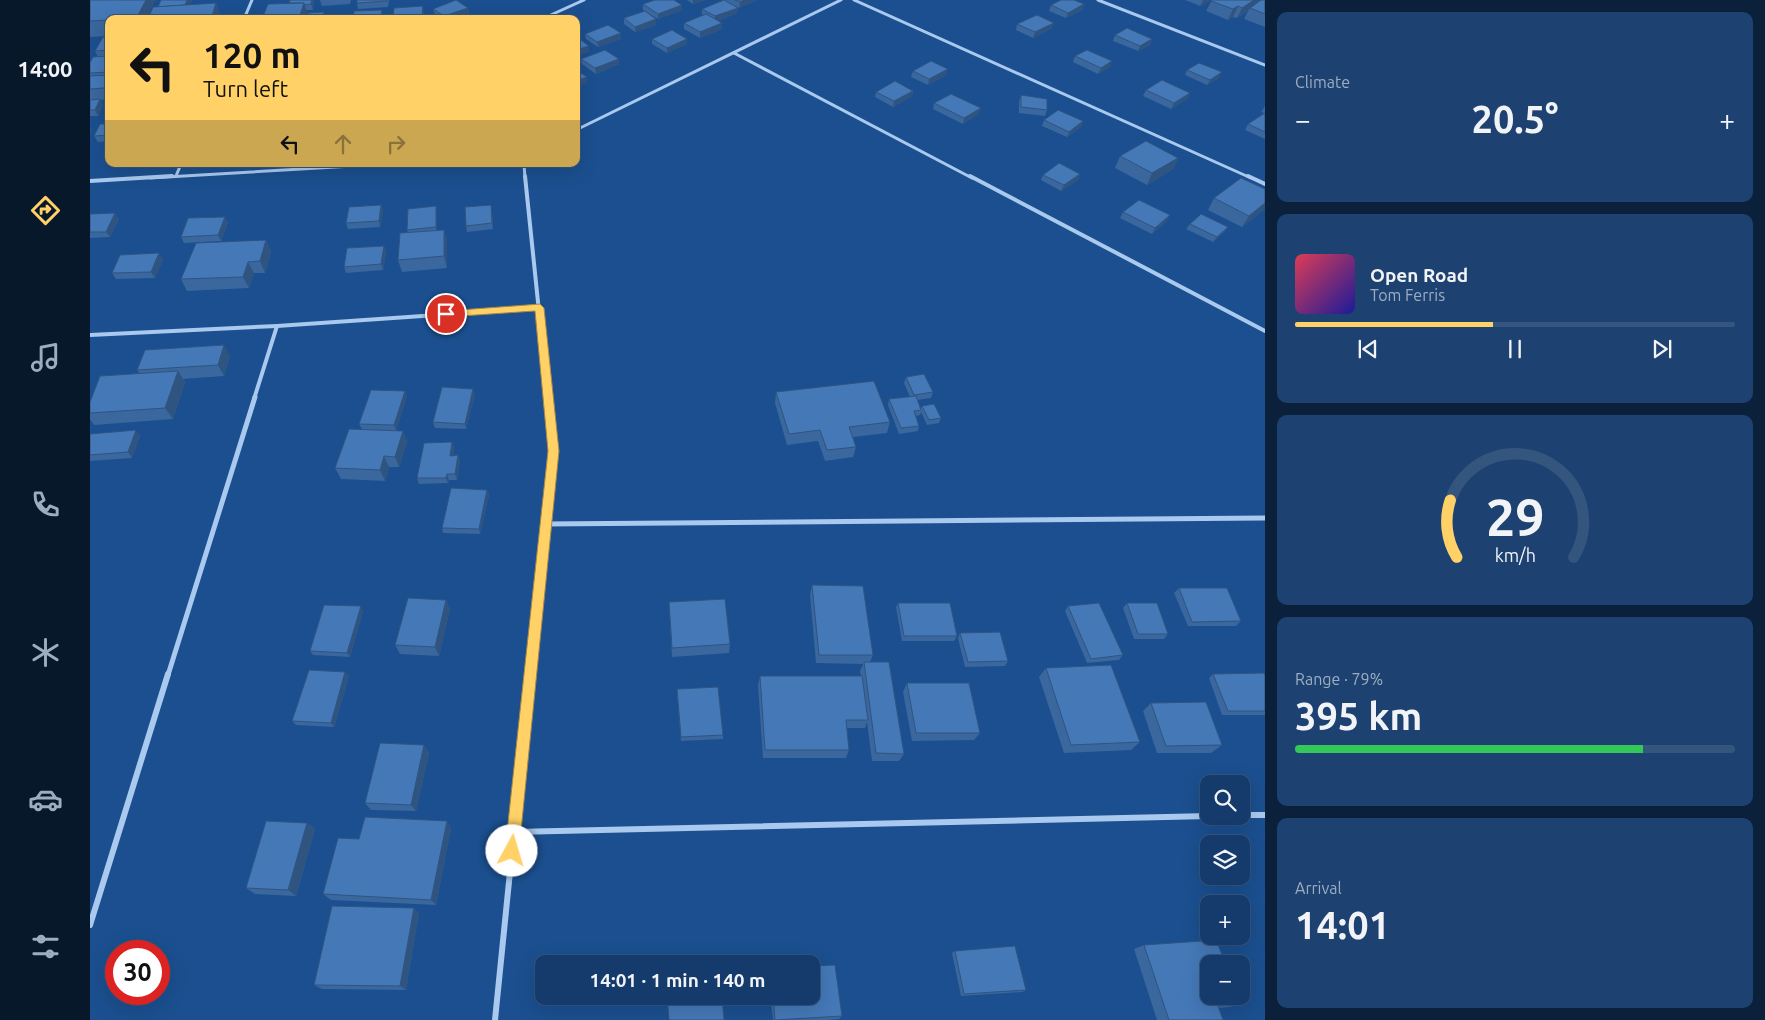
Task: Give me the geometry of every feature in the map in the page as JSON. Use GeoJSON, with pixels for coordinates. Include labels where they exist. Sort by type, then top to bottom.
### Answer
{"type":"FeatureCollection","features":[{"type":"Feature","properties":{"kind":"street"},"geometry":{"type":"LineString","coordinates":[[246,15],[252,0]]}},
{"type":"Feature","properties":{"kind":"street"},"geometry":{"type":"LineString","coordinates":[[551,15],[584,0]]}},
{"type":"Feature","properties":{"kind":"street"},"geometry":{"type":"LineString","coordinates":[[580,128],[841,0]]}},
{"type":"Feature","properties":{"kind":"street"},"geometry":{"type":"LineString","coordinates":[[854,0],[1265,184]]}},
{"type":"Feature","properties":{"kind":"street"},"geometry":{"type":"LineString","coordinates":[[1098,0],[1265,65]]}},
{"type":"Feature","properties":{"kind":"street"},"geometry":{"type":"LineString","coordinates":[[734,52],[1265,331]]}},
{"type":"Feature","properties":{"kind":"street"},"geometry":{"type":"LineString","coordinates":[[176,176],[180,167]]}},
{"type":"Feature","properties":{"kind":"street"},"geometry":{"type":"LineString","coordinates":[[90,180],[334,167]]}},
{"type":"Feature","properties":{"kind":"street"},"geometry":{"type":"LineString","coordinates":[[495,1020],[553,451],[524,167]]}},
{"type":"Feature","properties":{"kind":"street"},"geometry":{"type":"LineString","coordinates":[[90,335],[277,326],[540,308]]}},
{"type":"Feature","properties":{"kind":"street"},"geometry":{"type":"LineString","coordinates":[[90,925],[277,326]]}},
{"type":"Feature","properties":{"kind":"street"},"geometry":{"type":"LineString","coordinates":[[545,524],[1265,518]]}},
{"type":"Feature","properties":{"kind":"street"},"geometry":{"type":"LineString","coordinates":[[1250,816],[1265,815]]}},
{"type":"Feature","properties":{"kind":"street"},"geometry":{"type":"LineString","coordinates":[[514,832],[1200,816]]}},
{"type":"Feature","properties":{"kind":"building"},"geometry":{"type":"Polygon","coordinates":[[[90,0],[146,0],[138,15],[105,15],[105,20],[90,21],[90,0]]]}},
{"type":"Feature","properties":{"kind":"building"},"geometry":{"type":"Polygon","coordinates":[[[161,0],[187,0],[185,5],[158,7],[161,0]]]}},
{"type":"Feature","properties":{"kind":"building"},"geometry":{"type":"Polygon","coordinates":[[[290,0],[312,0],[311,4],[305,5],[304,3],[289,3],[290,0]]]}},
{"type":"Feature","properties":{"kind":"building"},"geometry":{"type":"Polygon","coordinates":[[[357,0],[387,0],[387,1],[357,3],[357,0]]]}},
{"type":"Feature","properties":{"kind":"building"},"geometry":{"type":"Polygon","coordinates":[[[456,0],[468,8],[447,15],[442,15],[433,9],[456,0]]]}},
{"type":"Feature","properties":{"kind":"building"},"geometry":{"type":"Polygon","coordinates":[[[655,0],[674,0],[682,5],[658,14],[643,4],[655,0]]]}},
{"type":"Feature","properties":{"kind":"building"},"geometry":{"type":"Polygon","coordinates":[[[724,0],[738,8],[715,16],[702,9],[724,0]]]}},
{"type":"Feature","properties":{"kind":"building"},"geometry":{"type":"Polygon","coordinates":[[[1061,0],[1074,0],[1084,4],[1068,13],[1051,5],[1061,0]]]}},
{"type":"Feature","properties":{"kind":"building"},"geometry":{"type":"Polygon","coordinates":[[[1212,0],[1254,0],[1242,8],[1238,6],[1233,9],[1212,0]]]}},
{"type":"Feature","properties":{"kind":"building"},"geometry":{"type":"Polygon","coordinates":[[[1261,0],[1265,0],[1265,14],[1250,8],[1261,0]]]}},
{"type":"Feature","properties":{"kind":"building"},"geometry":{"type":"Polygon","coordinates":[[[216,3],[212,15],[150,15],[153,7],[216,3]]]}},
{"type":"Feature","properties":{"kind":"building"},"geometry":{"type":"Polygon","coordinates":[[[304,3],[300,15],[264,15],[268,4],[304,3]]]}},
{"type":"Feature","properties":{"kind":"building"},"geometry":{"type":"Polygon","coordinates":[[[423,6],[422,15],[393,15],[394,8],[423,6]]]}},
{"type":"Feature","properties":{"kind":"building"},"geometry":{"type":"Polygon","coordinates":[[[382,10],[381,15],[354,15],[354,11],[382,10]]]}},
{"type":"Feature","properties":{"kind":"building"},"geometry":{"type":"Polygon","coordinates":[[[645,11],[656,19],[635,27],[624,18],[645,11]]]}},
{"type":"Feature","properties":{"kind":"building"},"geometry":{"type":"Polygon","coordinates":[[[324,12],[323,15],[307,15],[308,13],[324,12]]]}},
{"type":"Feature","properties":{"kind":"building"},"geometry":{"type":"Polygon","coordinates":[[[706,14],[722,23],[700,32],[684,23],[706,14]]]}},
{"type":"Feature","properties":{"kind":"building"},"geometry":{"type":"Polygon","coordinates":[[[1037,15],[1054,23],[1035,32],[1017,24],[1037,15]]]}},
{"type":"Feature","properties":{"kind":"building"},"geometry":{"type":"Polygon","coordinates":[[[608,25],[621,33],[597,42],[585,34],[608,25]]]}},
{"type":"Feature","properties":{"kind":"building"},"geometry":{"type":"Polygon","coordinates":[[[1127,28],[1152,39],[1140,46],[1115,35],[1127,28]]]}},
{"type":"Feature","properties":{"kind":"building"},"geometry":{"type":"Polygon","coordinates":[[[672,30],[687,39],[667,48],[652,39],[672,30]]]}},
{"type":"Feature","properties":{"kind":"building"},"geometry":{"type":"Polygon","coordinates":[[[103,37],[105,37],[105,50],[95,51],[103,37]]]}},
{"type":"Feature","properties":{"kind":"building"},"geometry":{"type":"Polygon","coordinates":[[[580,39],[589,46],[580,49],[580,39]]]}},
{"type":"Feature","properties":{"kind":"building"},"geometry":{"type":"Polygon","coordinates":[[[605,50],[619,59],[595,68],[581,59],[605,50]]]}},
{"type":"Feature","properties":{"kind":"building"},"geometry":{"type":"Polygon","coordinates":[[[1087,50],[1112,61],[1101,68],[1075,56],[1087,50]]]}},
{"type":"Feature","properties":{"kind":"building"},"geometry":{"type":"Polygon","coordinates":[[[105,56],[105,72],[90,73],[90,63],[93,57],[105,56]]]}},
{"type":"Feature","properties":{"kind":"building"},"geometry":{"type":"Polygon","coordinates":[[[931,61],[948,69],[929,79],[913,71],[931,61]]]}},
{"type":"Feature","properties":{"kind":"building"},"geometry":{"type":"Polygon","coordinates":[[[1199,63],[1222,72],[1210,80],[1187,70],[1199,63]]]}},
{"type":"Feature","properties":{"kind":"building"},"geometry":{"type":"Polygon","coordinates":[[[580,73],[587,77],[580,80],[580,73]]]}},
{"type":"Feature","properties":{"kind":"building"},"geometry":{"type":"Polygon","coordinates":[[[105,75],[104,88],[90,89],[90,76],[105,75]]]}},
{"type":"Feature","properties":{"kind":"building"},"geometry":{"type":"Polygon","coordinates":[[[1162,80],[1190,93],[1174,103],[1146,90],[1162,80]]]}},
{"type":"Feature","properties":{"kind":"building"},"geometry":{"type":"Polygon","coordinates":[[[895,81],[913,91],[894,101],[876,92],[895,81]]]}},
{"type":"Feature","properties":{"kind":"building"},"geometry":{"type":"Polygon","coordinates":[[[951,94],[981,108],[964,118],[934,103],[951,94]]]}},
{"type":"Feature","properties":{"kind":"building"},"geometry":{"type":"Polygon","coordinates":[[[1021,95],[1047,99],[1047,110],[1021,107],[1021,95]]]}},
{"type":"Feature","properties":{"kind":"building"},"geometry":{"type":"Polygon","coordinates":[[[100,99],[95,110],[90,110],[90,100],[100,99]]]}},
{"type":"Feature","properties":{"kind":"building"},"geometry":{"type":"Polygon","coordinates":[[[1058,110],[1083,121],[1069,132],[1044,120],[1058,110]]]}},
{"type":"Feature","properties":{"kind":"building"},"geometry":{"type":"Polygon","coordinates":[[[1265,113],[1265,132],[1248,124],[1265,113]]]}},
{"type":"Feature","properties":{"kind":"building"},"geometry":{"type":"Polygon","coordinates":[[[100,124],[105,124],[105,135],[94,136],[100,124]]]}},
{"type":"Feature","properties":{"kind":"building"},"geometry":{"type":"Polygon","coordinates":[[[1146,141],[1178,158],[1152,173],[1120,156],[1146,141]]]}},
{"type":"Feature","properties":{"kind":"building"},"geometry":{"type":"Polygon","coordinates":[[[1059,163],[1080,174],[1064,185],[1043,175],[1059,163]]]}},
{"type":"Feature","properties":{"kind":"building"},"geometry":{"type":"Polygon","coordinates":[[[1241,178],[1265,189],[1265,203],[1249,216],[1214,198],[1241,178]]]}},
{"type":"Feature","properties":{"kind":"building"},"geometry":{"type":"Polygon","coordinates":[[[1139,200],[1170,215],[1155,228],[1123,212],[1139,200]]]}},
{"type":"Feature","properties":{"kind":"building"},"geometry":{"type":"Polygon","coordinates":[[[381,205],[379,221],[346,223],[349,207],[381,205]]]}},
{"type":"Feature","properties":{"kind":"building"},"geometry":{"type":"Polygon","coordinates":[[[491,205],[492,223],[466,226],[465,207],[491,205]]]}},
{"type":"Feature","properties":{"kind":"building"},"geometry":{"type":"Polygon","coordinates":[[[436,206],[436,227],[407,230],[408,209],[436,206]]]}},
{"type":"Feature","properties":{"kind":"building"},"geometry":{"type":"Polygon","coordinates":[[[115,213],[106,232],[90,232],[90,214],[115,213]]]}},
{"type":"Feature","properties":{"kind":"building"},"geometry":{"type":"Polygon","coordinates":[[[1201,214],[1228,227],[1217,237],[1190,224],[1201,214]]]}},
{"type":"Feature","properties":{"kind":"building"},"geometry":{"type":"Polygon","coordinates":[[[225,217],[218,235],[181,237],[188,218],[225,217]]]}},
{"type":"Feature","properties":{"kind":"building"},"geometry":{"type":"Polygon","coordinates":[[[444,230],[444,256],[398,260],[400,233],[444,230]]]}},
{"type":"Feature","properties":{"kind":"building"},"geometry":{"type":"Polygon","coordinates":[[[266,240],[260,261],[248,262],[243,277],[181,279],[196,243],[266,240]]]}},
{"type":"Feature","properties":{"kind":"building"},"geometry":{"type":"Polygon","coordinates":[[[384,246],[381,264],[344,267],[347,248],[384,246]]]}},
{"type":"Feature","properties":{"kind":"building"},"geometry":{"type":"Polygon","coordinates":[[[159,253],[151,272],[112,273],[120,255],[159,253]]]}},
{"type":"Feature","properties":{"kind":"building"},"geometry":{"type":"Polygon","coordinates":[[[224,345],[218,365],[137,370],[145,350],[224,345]]]}},
{"type":"Feature","properties":{"kind":"building"},"geometry":{"type":"Polygon","coordinates":[[[178,371],[165,408],[90,413],[90,402],[100,376],[178,371]]]}},
{"type":"Feature","properties":{"kind":"building"},"geometry":{"type":"Polygon","coordinates":[[[924,374],[933,392],[914,395],[906,377],[924,374]]]}},
{"type":"Feature","properties":{"kind":"building"},"geometry":{"type":"Polygon","coordinates":[[[874,381],[890,422],[849,427],[856,447],[827,450],[820,430],[789,434],[776,392],[874,381]]]}},
{"type":"Feature","properties":{"kind":"building"},"geometry":{"type":"Polygon","coordinates":[[[442,387],[473,389],[465,424],[433,422],[442,387]]]}},
{"type":"Feature","properties":{"kind":"building"},"geometry":{"type":"Polygon","coordinates":[[[371,390],[405,391],[394,425],[359,424],[371,390]]]}},
{"type":"Feature","properties":{"kind":"building"},"geometry":{"type":"Polygon","coordinates":[[[916,396],[921,410],[914,411],[919,426],[901,428],[889,399],[916,396]]]}},
{"type":"Feature","properties":{"kind":"building"},"geometry":{"type":"Polygon","coordinates":[[[934,404],[941,418],[929,420],[922,406],[934,404]]]}},
{"type":"Feature","properties":{"kind":"building"},"geometry":{"type":"Polygon","coordinates":[[[349,429],[403,431],[395,457],[384,456],[380,470],[335,468],[349,429]]]}},
{"type":"Feature","properties":{"kind":"building"},"geometry":{"type":"Polygon","coordinates":[[[136,430],[128,452],[90,455],[90,434],[136,430]]]}},
{"type":"Feature","properties":{"kind":"building"},"geometry":{"type":"Polygon","coordinates":[[[452,442],[450,456],[458,455],[455,474],[447,474],[446,478],[417,478],[424,443],[452,442]]]}},
{"type":"Feature","properties":{"kind":"building"},"geometry":{"type":"Polygon","coordinates":[[[451,488],[487,490],[479,529],[442,528],[451,488]]]}},
{"type":"Feature","properties":{"kind":"building"},"geometry":{"type":"Polygon","coordinates":[[[812,585],[863,586],[873,655],[819,655],[812,585]]]}},
{"type":"Feature","properties":{"kind":"building"},"geometry":{"type":"Polygon","coordinates":[[[1179,588],[1227,588],[1241,621],[1192,622],[1179,588]]]}},
{"type":"Feature","properties":{"kind":"building"},"geometry":{"type":"Polygon","coordinates":[[[408,598],[446,600],[435,647],[395,645],[408,598]]]}},
{"type":"Feature","properties":{"kind":"building"},"geometry":{"type":"Polygon","coordinates":[[[725,599],[730,644],[672,648],[669,602],[725,599]]]}},
{"type":"Feature","properties":{"kind":"building"},"geometry":{"type":"Polygon","coordinates":[[[898,603],[950,603],[957,636],[904,636],[898,603]]]}},
{"type":"Feature","properties":{"kind":"building"},"geometry":{"type":"Polygon","coordinates":[[[1099,603],[1123,655],[1091,659],[1068,606],[1099,603]]]}},
{"type":"Feature","properties":{"kind":"building"},"geometry":{"type":"Polygon","coordinates":[[[1127,603],[1157,603],[1168,634],[1138,634],[1127,603]]]}},
{"type":"Feature","properties":{"kind":"building"},"geometry":{"type":"Polygon","coordinates":[[[324,605],[361,606],[347,653],[310,651],[324,605]]]}},
{"type":"Feature","properties":{"kind":"building"},"geometry":{"type":"Polygon","coordinates":[[[1000,632],[1008,661],[968,662],[960,633],[1000,632]]]}},
{"type":"Feature","properties":{"kind":"building"},"geometry":{"type":"Polygon","coordinates":[[[864,662],[889,662],[904,754],[876,753],[864,662]]]}},
{"type":"Feature","properties":{"kind":"building"},"geometry":{"type":"Polygon","coordinates":[[[1111,665],[1140,742],[1071,745],[1046,668],[1111,665]]]}},
{"type":"Feature","properties":{"kind":"building"},"geometry":{"type":"Polygon","coordinates":[[[309,670],[345,672],[331,723],[292,721],[309,670]]]}},
{"type":"Feature","properties":{"kind":"building"},"geometry":{"type":"Polygon","coordinates":[[[1264,673],[1265,711],[1228,711],[1213,674],[1264,673]]]}},
{"type":"Feature","properties":{"kind":"building"},"geometry":{"type":"Polygon","coordinates":[[[760,676],[862,676],[868,720],[846,720],[849,750],[765,750],[760,676]]]}},
{"type":"Feature","properties":{"kind":"building"},"geometry":{"type":"Polygon","coordinates":[[[907,683],[969,683],[980,733],[916,733],[907,683]]]}},
{"type":"Feature","properties":{"kind":"building"},"geometry":{"type":"Polygon","coordinates":[[[718,687],[723,735],[681,737],[677,689],[718,687]]]}},
{"type":"Feature","properties":{"kind":"building"},"geometry":{"type":"Polygon","coordinates":[[[1206,702],[1222,745],[1166,746],[1151,703],[1206,702]]]}},
{"type":"Feature","properties":{"kind":"building"},"geometry":{"type":"Polygon","coordinates":[[[380,743],[424,745],[411,805],[365,803],[380,743]]]}},
{"type":"Feature","properties":{"kind":"building"},"geometry":{"type":"Polygon","coordinates":[[[365,817],[447,821],[431,900],[323,894],[338,838],[359,839],[365,817]]]}},
{"type":"Feature","properties":{"kind":"building"},"geometry":{"type":"Polygon","coordinates":[[[266,821],[307,823],[288,890],[246,888],[266,821]]]}},
{"type":"Feature","properties":{"kind":"building"},"geometry":{"type":"Polygon","coordinates":[[[332,906],[414,908],[400,986],[314,985],[332,906]]]}},
{"type":"Feature","properties":{"kind":"building"},"geometry":{"type":"Polygon","coordinates":[[[1200,941],[1200,945],[1218,945],[1222,955],[1200,955],[1200,1005],[1230,1005],[1218,1006],[1223,1020],[1169,1020],[1144,945],[1200,941]]]}},
{"type":"Feature","properties":{"kind":"building"},"geometry":{"type":"Polygon","coordinates":[[[1015,946],[1026,990],[964,994],[955,951],[1015,946]]]}},
{"type":"Feature","properties":{"kind":"building"},"geometry":{"type":"Polygon","coordinates":[[[835,965],[842,1016],[775,1020],[774,1005],[820,1005],[820,966],[835,965]]]}},
{"type":"Feature","properties":{"kind":"building"},"geometry":{"type":"Polygon","coordinates":[[[668,1005],[723,1005],[724,1020],[669,1020],[668,1005]]]}},
{"type":"Feature","properties":{"kind":"route"},"geometry":{"type":"LineString","coordinates":[[446,314],[540,308],[553,451],[512,851]]}}]}
